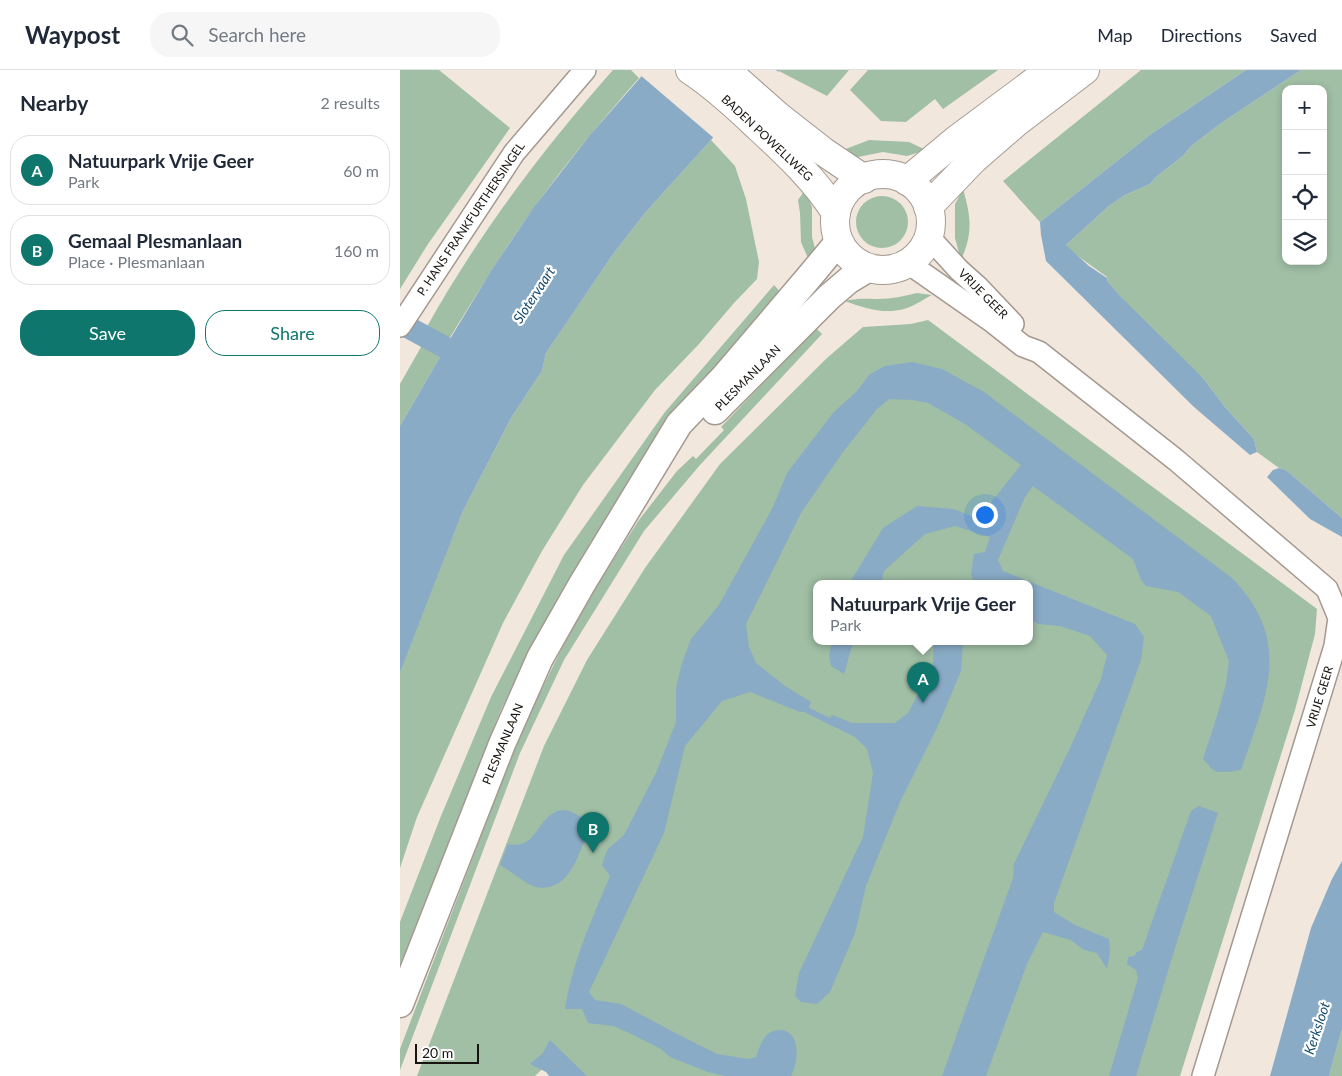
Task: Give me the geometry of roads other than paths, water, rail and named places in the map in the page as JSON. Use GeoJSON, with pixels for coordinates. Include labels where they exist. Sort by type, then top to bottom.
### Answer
{"type":"FeatureCollection","features":[{"type":"Feature","properties":{"kind":"main road","name":"BADEN POWELLWEG"},"geometry":{"type":"LineString","coordinates":[[690,70],[740,110],[802,168],[824,193],[836,213]]}},
{"type":"Feature","properties":{"kind":"main road","name":"BADEN POWELLWEG"},"geometry":{"type":"LineString","coordinates":[[726,70],[778,116],[824,152],[864,179]]}},
{"type":"Feature","properties":{"kind":"main road"},"geometry":{"type":"LineString","coordinates":[[907,181],[956,140],[1050,70]]}},
{"type":"Feature","properties":{"kind":"main road"},"geometry":{"type":"LineString","coordinates":[[928,208],[973,160],[1085,70]]}},
{"type":"Feature","properties":{"kind":"main road"},"geometry":{"type":"LineString","coordinates":[[890,175],[907,181],[918,190],[928,208],[930,222],[928,236],[918,254],[908,263],[889,270],[869,268],[851,258],[839,241],[835,227],[836,213],[845,192],[872,176],[890,175]]}},
{"type":"Feature","properties":{"kind":"street","name":"P. HANS FRANKFURTHERSINGEL"},"geometry":{"type":"LineString","coordinates":[[400,326],[514,153],[577,73]]}},
{"type":"Feature","properties":{"kind":"street","name":"VRIJE GEER"},"geometry":{"type":"LineString","coordinates":[[928,236],[959,270],[1031,340],[1039,352]]}},
{"type":"Feature","properties":{"kind":"street","name":"PLESMANLAAN"},"geometry":{"type":"LineString","coordinates":[[400,1004],[502,744],[540,658],[582,584],[679,424],[724,376],[839,241]]}},
{"type":"Feature","properties":{"kind":"street","name":"VRIJE GEER"},"geometry":{"type":"LineString","coordinates":[[908,263],[994,323],[1023,346],[1039,352],[1176,460],[1327,589],[1339,618],[1336,646],[1203,1076]]}},
{"type":"Feature","properties":{"kind":"street","name":"PLESMANLAAN"},"geometry":{"type":"LineString","coordinates":[[634,497],[683,442],[814,312],[849,280],[869,268]]}},
{"type":"Feature","properties":{"kind":"water","name":"Slotervaart"},"geometry":{"type":"Polygon","coordinates":[[[647,70],[780,70],[730,117],[645,213],[611,257],[546,353],[542,371],[511,418],[463,511],[400,672],[400,426],[444,350],[425,340],[424,332],[447,344],[491,271],[534,207],[590,135],[647,70]]]}},
{"type":"Feature","properties":{"kind":"water"},"geometry":{"type":"Polygon","coordinates":[[[1246,70],[1301,70],[1220,124],[1190,147],[1184,155],[1150,184],[1125,195],[1109,206],[1066,245],[1089,266],[1107,278],[1108,282],[1123,299],[1203,378],[1225,407],[1254,439],[1257,452],[1250,455],[1194,407],[1046,261],[1040,222],[1151,134],[1246,70]]]}},
{"type":"Feature","properties":{"kind":"water"},"geometry":{"type":"Polygon","coordinates":[[[912,362],[942,369],[984,392],[1232,578],[1251,602],[1263,625],[1269,648],[1269,671],[1259,718],[1241,770],[1221,772],[1212,769],[1203,759],[1226,684],[1229,661],[1211,616],[1178,592],[1146,586],[1141,580],[1133,559],[1033,486],[1025,497],[998,560],[1003,571],[1025,580],[973,580],[971,574],[974,554],[985,552],[990,537],[955,526],[925,534],[884,571],[882,580],[851,580],[883,528],[917,506],[954,509],[985,522],[992,501],[1021,465],[965,424],[928,403],[889,399],[877,409],[843,452],[801,513],[746,624],[749,647],[756,663],[785,686],[811,702],[808,710],[800,712],[750,692],[722,701],[685,746],[664,833],[589,992],[595,1000],[621,1004],[717,1054],[748,1059],[756,1057],[764,1038],[776,1030],[788,1032],[795,1042],[797,1049],[791,1076],[725,1076],[708,1072],[670,1057],[661,1049],[613,1026],[588,1023],[582,1009],[565,1009],[572,975],[610,876],[602,865],[607,850],[624,835],[656,773],[676,722],[676,688],[682,663],[691,639],[719,605],[773,507],[787,473],[833,413],[856,392],[870,374],[885,366],[912,362]]]}},
{"type":"Feature","properties":{"kind":"water"},"geometry":{"type":"Polygon","coordinates":[[[1279,468],[1286,470],[1342,518],[1342,537],[1310,519],[1267,477],[1273,470],[1279,468]]]}},
{"type":"Feature","properties":{"kind":"water"},"geometry":{"type":"Polygon","coordinates":[[[1033,583],[1135,624],[1144,637],[1141,660],[1054,903],[1054,912],[1075,925],[1109,939],[1110,953],[1107,969],[1097,953],[1084,950],[1071,940],[1043,932],[1027,964],[986,1076],[942,1076],[1013,878],[1014,864],[1101,679],[1107,655],[1090,636],[1060,626],[1038,624],[1033,621],[1033,583]]]}},
{"type":"Feature","properties":{"kind":"water"},"geometry":{"type":"Polygon","coordinates":[[[831,645],[852,645],[844,674],[831,666],[829,656],[831,645]]]}},
{"type":"Feature","properties":{"kind":"water"},"geometry":{"type":"Polygon","coordinates":[[[934,645],[963,645],[961,671],[937,728],[900,802],[866,886],[855,933],[830,992],[817,1004],[801,1002],[795,996],[799,973],[863,837],[873,773],[867,749],[855,737],[827,723],[832,715],[852,723],[895,723],[908,713],[933,666],[934,645]]]}},
{"type":"Feature","properties":{"kind":"water"},"geometry":{"type":"Polygon","coordinates":[[[1199,806],[1218,813],[1136,1076],[1109,1076],[1138,978],[1136,970],[1127,964],[1128,957],[1134,956],[1142,950],[1191,811],[1199,806]]]}},
{"type":"Feature","properties":{"kind":"water"},"geometry":{"type":"Polygon","coordinates":[[[563,810],[572,812],[580,817],[586,824],[587,829],[585,840],[575,864],[566,877],[553,886],[545,888],[536,887],[500,865],[508,844],[518,845],[526,842],[548,817],[554,812],[563,810]]]}},
{"type":"Feature","properties":{"kind":"water","name":"Kerksloot"},"geometry":{"type":"Polygon","coordinates":[[[1342,861],[1342,1029],[1329,1076],[1270,1076],[1311,928],[1332,879],[1342,861]]]}},
{"type":"Feature","properties":{"kind":"water"},"geometry":{"type":"Polygon","coordinates":[[[550,1040],[587,1076],[549,1076],[546,1072],[530,1064],[543,1053],[550,1040]]]}},
{"type":"Feature","properties":{"kind":"waterway"},"geometry":{"type":"LineString","coordinates":[[400,323],[452,351]]}},
{"type":"Feature","properties":{"kind":"waterway"},"geometry":{"type":"LineString","coordinates":[[801,707],[835,724]]}},
{"type":"Feature","properties":{"kind":"place","name":"Natuurpark Vrije Geer"},"geometry":{"type":"Point","coordinates":[923,703]}},
{"type":"Feature","properties":{"kind":"place","name":"Gemaal Plesmanlaan"},"geometry":{"type":"Point","coordinates":[593,853]}}]}
